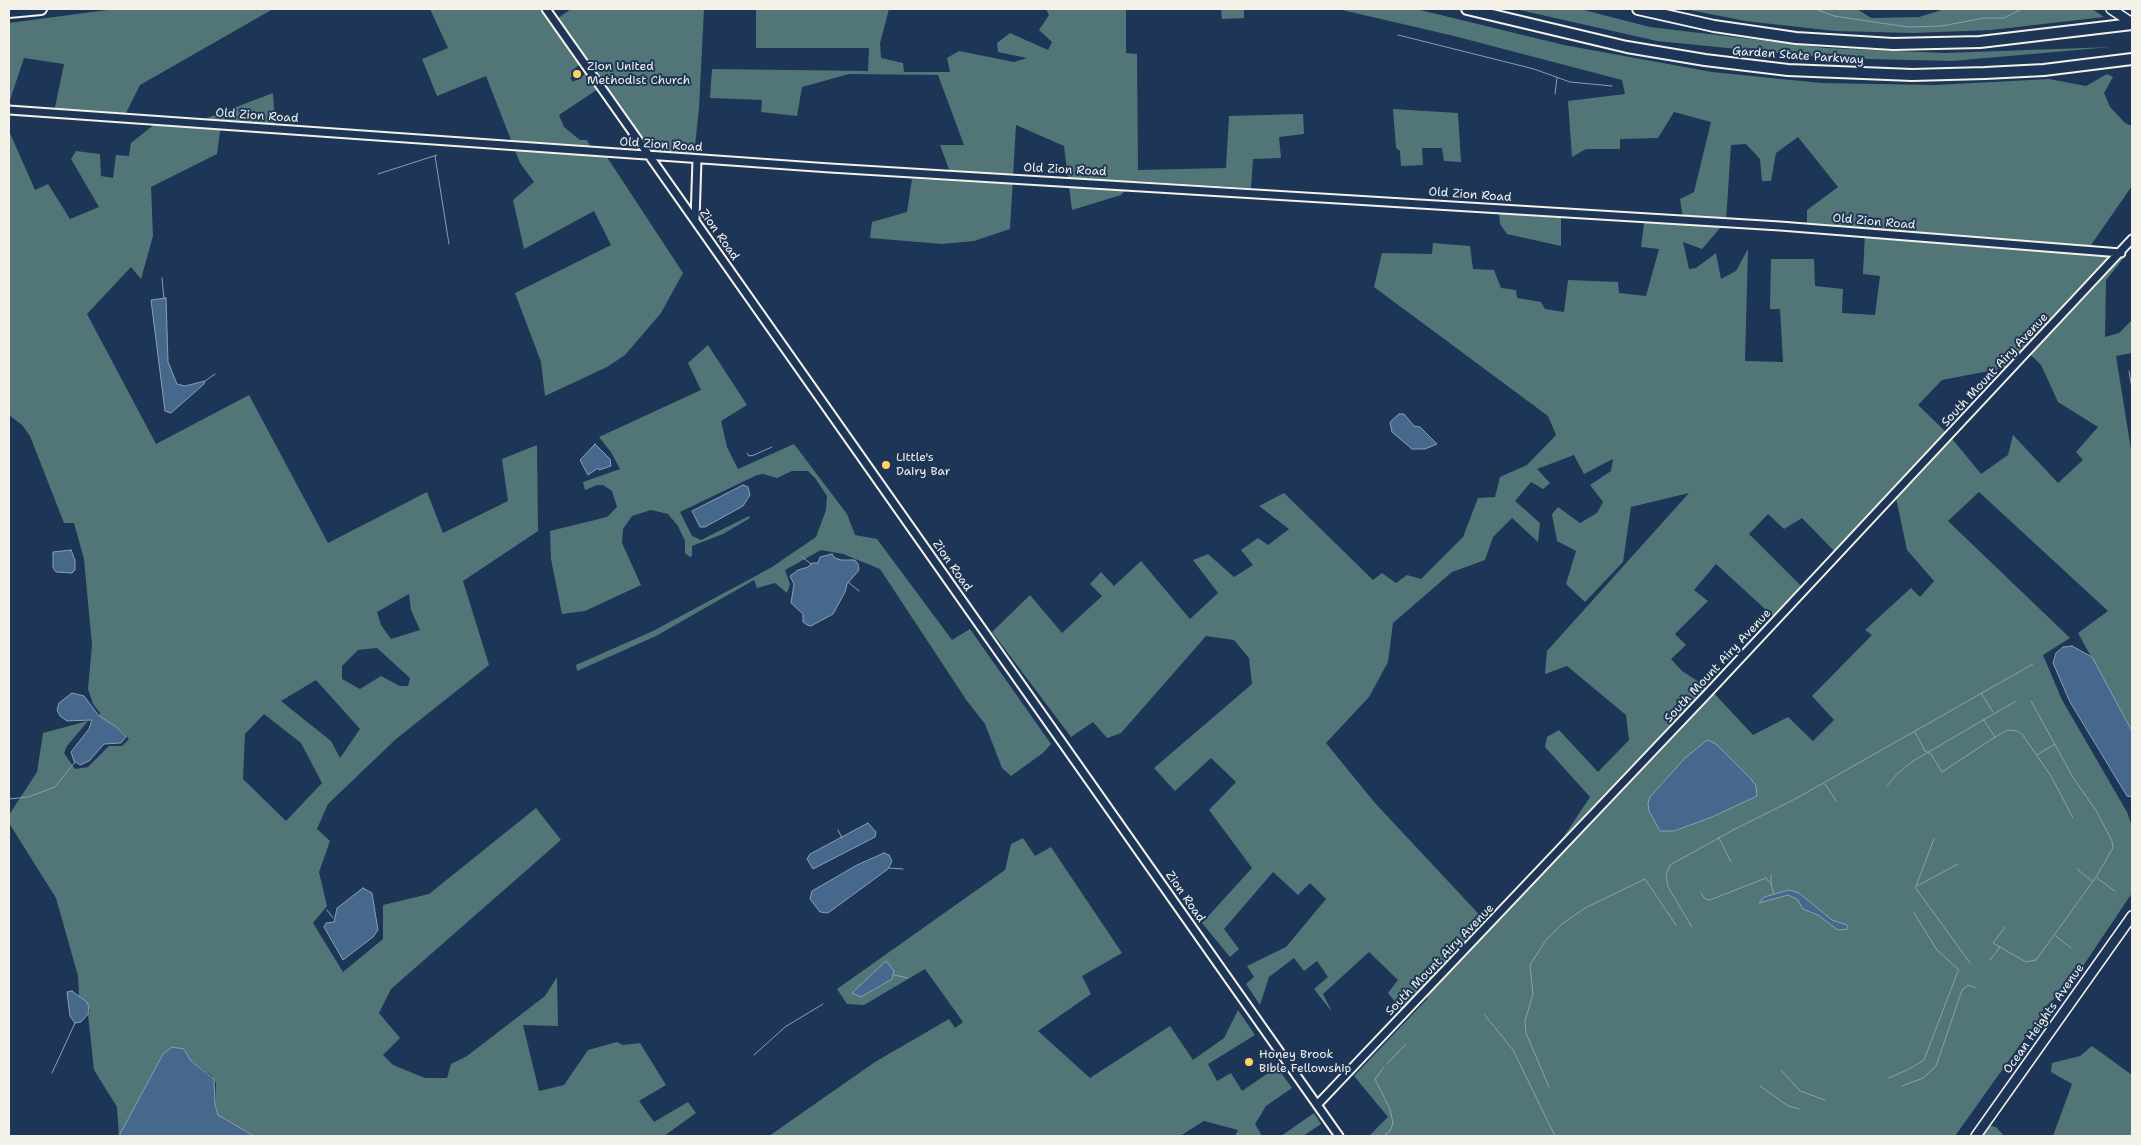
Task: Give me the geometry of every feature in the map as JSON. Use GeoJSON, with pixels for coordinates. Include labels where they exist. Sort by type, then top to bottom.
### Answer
{"type":"FeatureCollection","features":[{"type":"Feature","properties":{"kind":"highway"},"geometry":{"type":"LineString","coordinates":[[9,12],[41,9]]}},
{"type":"Feature","properties":{"kind":"highway","name":"Garden State Parkway"},"geometry":{"type":"LineString","coordinates":[[1467,9],[1627,47],[1705,60],[1788,70],[1903,75],[1985,73],[2044,70],[2132,59]]}},
{"type":"Feature","properties":{"kind":"highway","name":"Garden State Parkway"},"geometry":{"type":"LineString","coordinates":[[1638,9],[1714,26],[1796,38],[1894,44],[1980,42],[2132,24]]}},
{"type":"Feature","properties":{"kind":"main road"},"geometry":{"type":"LineString","coordinates":[[2111,9],[2132,24]]}},
{"type":"Feature","properties":{"kind":"main road","name":"Ocean Heights Avenue"},"geometry":{"type":"LineString","coordinates":[[1976,1136],[2132,916]]}},
{"type":"Feature","properties":{"kind":"street","name":"Zion Road"},"geometry":{"type":"LineString","coordinates":[[546,9],[1339,1136]]}},
{"type":"Feature","properties":{"kind":"street","name":"Old Zion Road"},"geometry":{"type":"LineString","coordinates":[[9,110],[697,159],[1780,226],[2121,253]]}},
{"type":"Feature","properties":{"kind":"street"},"geometry":{"type":"LineString","coordinates":[[695,220],[697,159]]}},
{"type":"Feature","properties":{"kind":"street","name":"South Mount Airy Avenue"},"geometry":{"type":"LineString","coordinates":[[1317,1105],[1561,850],[2121,253],[2132,239]]}},
{"type":"Feature","properties":{"kind":"green space"},"geometry":{"type":"Polygon","coordinates":[[[115,9],[273,9],[140,85],[124,117],[54,112],[64,64],[24,58],[9,103],[9,23],[115,9]]]}},
{"type":"Feature","properties":{"kind":"green space"},"geometry":{"type":"Polygon","coordinates":[[[430,9],[541,9],[580,64],[571,72],[574,76],[570,78],[573,82],[587,73],[598,89],[559,115],[564,127],[580,140],[587,140],[592,150],[603,151],[683,273],[661,313],[625,355],[607,367],[545,396],[541,362],[515,293],[611,245],[594,211],[524,249],[513,200],[534,182],[520,163],[486,76],[437,96],[422,59],[448,48],[430,9]]]}},
{"type":"Feature","properties":{"kind":"green space"},"geometry":{"type":"Polygon","coordinates":[[[571,9],[704,9],[699,108],[694,155],[649,155],[554,21],[571,9]]]}},
{"type":"Feature","properties":{"kind":"green space"},"geometry":{"type":"Polygon","coordinates":[[[756,9],[889,9],[880,43],[881,58],[903,63],[904,72],[950,72],[947,58],[959,51],[1014,62],[1027,58],[998,52],[997,43],[1010,33],[1048,50],[1052,42],[1039,30],[1049,15],[1046,9],[1126,9],[1126,53],[1137,54],[1138,170],[1226,168],[1229,116],[1303,114],[1304,134],[1279,137],[1281,158],[1253,159],[1251,188],[1134,181],[1121,195],[1072,210],[1064,146],[1016,125],[1010,229],[974,241],[942,244],[870,238],[872,222],[907,212],[912,179],[953,180],[940,145],[964,145],[938,75],[849,74],[802,87],[797,116],[761,112],[762,100],[710,98],[712,69],[868,71],[869,48],[756,48],[756,9]]]}},
{"type":"Feature","properties":{"kind":"green space"},"geometry":{"type":"Polygon","coordinates":[[[1221,9],[1244,9],[1244,18],[1222,19],[1221,9]]]}},
{"type":"Feature","properties":{"kind":"green space"},"geometry":{"type":"Polygon","coordinates":[[[1338,9],[1416,9],[1564,45],[1712,72],[1821,83],[1936,85],[2049,79],[2086,86],[2107,74],[2113,77],[2104,93],[2110,107],[2125,123],[2132,126],[2132,186],[2091,245],[2126,255],[2106,280],[2105,337],[2119,333],[2132,320],[2132,353],[2116,356],[2132,456],[2132,731],[2078,633],[2108,611],[1979,492],[1948,521],[2070,638],[2043,655],[2062,700],[2127,812],[2132,826],[2132,893],[2071,984],[2045,1007],[1955,1136],[1369,1136],[1388,1117],[1354,1076],[1428,998],[1424,995],[1405,1014],[1388,993],[1398,980],[1369,952],[1323,994],[1332,1012],[1314,989],[1328,977],[1317,961],[1304,971],[1294,958],[1269,977],[1260,1005],[1246,984],[1254,977],[1247,966],[1286,947],[1326,899],[1310,883],[1298,895],[1273,872],[1224,929],[1239,949],[1230,957],[1202,923],[1252,868],[1209,810],[1236,782],[1211,758],[1175,791],[1154,768],[1252,684],[1249,658],[1234,640],[1206,636],[1121,733],[1107,738],[1093,722],[1071,737],[992,632],[1030,595],[1062,633],[1102,596],[1090,584],[1101,572],[1114,586],[1141,561],[1190,619],[1218,593],[1193,560],[1208,554],[1234,577],[1253,565],[1241,550],[1258,538],[1268,545],[1289,529],[1259,506],[1284,493],[1373,580],[1382,573],[1396,583],[1407,575],[1421,579],[1463,537],[1478,498],[1495,497],[1500,477],[1527,465],[1556,435],[1548,416],[1374,287],[1382,253],[1432,254],[1433,243],[1470,246],[1473,269],[1494,270],[1501,288],[1516,290],[1517,298],[1541,302],[1545,309],[1564,312],[1568,280],[1618,282],[1619,293],[1646,296],[1659,249],[1641,247],[1645,216],[1683,218],[1680,199],[1694,192],[1711,122],[1674,112],[1658,138],[1620,139],[1620,149],[1586,149],[1572,157],[1568,101],[1625,94],[1622,80],[1454,36],[1338,9]],[[1798,137],[1776,153],[1771,181],[1762,181],[1760,159],[1746,144],[1731,145],[1726,221],[1702,249],[1683,242],[1689,269],[1696,268],[1716,253],[1721,279],[1736,271],[1748,249],[1745,361],[1783,362],[1780,309],[1770,309],[1771,259],[1814,259],[1815,286],[1843,289],[1842,313],[1875,315],[1880,276],[1863,274],[1865,232],[1807,227],[1807,210],[1838,187],[1798,137]],[[2027,351],[2015,366],[1942,380],[1918,405],[1949,435],[1981,474],[2008,455],[2013,435],[2058,483],[2083,460],[2076,452],[2098,427],[2058,402],[2041,365],[2027,351]],[[1574,455],[1537,469],[1550,483],[1543,489],[1531,482],[1515,501],[1540,523],[1538,542],[1512,518],[1493,537],[1485,560],[1452,572],[1393,623],[1388,662],[1369,697],[1326,743],[1375,803],[1489,925],[1541,871],[1590,797],[1545,747],[1547,737],[1559,730],[1598,772],[1629,740],[1626,715],[1567,666],[1545,674],[1547,651],[1689,493],[1631,507],[1623,562],[1585,602],[1566,584],[1576,551],[1557,541],[1552,514],[1558,507],[1580,523],[1597,513],[1603,502],[1590,485],[1611,471],[1613,459],[1584,474],[1574,455]],[[1895,493],[1838,555],[1802,518],[1784,529],[1768,514],[1749,534],[1805,590],[1777,620],[1716,564],[1694,590],[1708,601],[1675,634],[1686,645],[1671,659],[1682,671],[1711,690],[1753,735],[1788,717],[1813,741],[1834,720],[1812,696],[1872,635],[1865,630],[1911,588],[1920,597],[1934,581],[1907,550],[1895,493]]]}},
{"type":"Feature","properties":{"kind":"green space"},"geometry":{"type":"Polygon","coordinates":[[[1515,9],[1580,9],[1650,27],[1826,48],[1945,53],[2111,47],[1952,61],[1828,58],[1657,41],[1515,9]]]}},
{"type":"Feature","properties":{"kind":"green space"},"geometry":{"type":"Polygon","coordinates":[[[1685,9],[1857,9],[1871,18],[1919,17],[1945,9],[2092,9],[2104,17],[1991,30],[1913,33],[1835,31],[1745,21],[1685,9]]]}},
{"type":"Feature","properties":{"kind":"green space"},"geometry":{"type":"Polygon","coordinates":[[[273,93],[275,128],[221,124],[217,154],[151,187],[153,236],[141,279],[131,267],[87,314],[156,444],[249,395],[328,543],[427,492],[443,533],[508,501],[502,459],[537,445],[538,531],[463,581],[489,665],[396,739],[328,804],[317,829],[330,841],[319,872],[327,906],[313,923],[343,972],[383,939],[383,905],[429,894],[536,808],[561,840],[391,989],[379,1013],[400,1038],[383,1055],[393,1065],[425,1078],[447,1078],[451,1064],[467,1056],[545,996],[557,977],[558,1026],[523,1025],[539,1091],[564,1085],[588,1050],[617,1042],[623,1045],[640,1043],[666,1085],[639,1101],[654,1122],[688,1102],[696,1113],[664,1136],[254,1136],[218,1115],[215,1105],[216,1083],[212,1076],[191,1061],[184,1049],[163,1054],[119,1136],[117,1107],[94,1070],[88,1014],[90,1011],[87,1002],[79,996],[78,976],[56,898],[9,823],[9,815],[37,772],[43,733],[88,721],[67,746],[64,753],[75,769],[88,767],[109,746],[122,746],[129,739],[118,728],[99,716],[100,713],[93,704],[88,689],[92,645],[84,559],[74,523],[64,523],[30,436],[22,425],[9,415],[9,131],[35,190],[48,184],[70,219],[99,207],[71,159],[76,151],[100,154],[101,176],[113,178],[116,155],[129,156],[131,143],[160,120],[194,123],[273,93]],[[409,594],[377,612],[381,625],[391,639],[420,630],[411,610],[409,594]],[[377,648],[358,650],[342,666],[342,679],[360,689],[381,676],[400,686],[408,686],[410,678],[377,648]],[[316,680],[281,701],[331,741],[340,758],[360,729],[316,680]],[[264,714],[245,734],[243,779],[286,821],[322,783],[301,743],[264,714]]]}},
{"type":"Feature","properties":{"kind":"green space"},"geometry":{"type":"Polygon","coordinates":[[[1393,109],[1458,113],[1461,162],[1444,161],[1442,148],[1422,148],[1423,165],[1401,166],[1400,151],[1396,148],[1393,109]]]}},
{"type":"Feature","properties":{"kind":"green space"},"geometry":{"type":"Polygon","coordinates":[[[1499,213],[1561,218],[1561,246],[1507,234],[1500,224],[1499,213]]]}},
{"type":"Feature","properties":{"kind":"green space"},"geometry":{"type":"Polygon","coordinates":[[[708,345],[747,405],[721,421],[727,447],[738,469],[794,444],[847,514],[855,535],[877,539],[952,640],[970,629],[1051,744],[1043,753],[1011,776],[1002,768],[985,724],[967,701],[880,569],[843,554],[821,550],[785,570],[790,584],[787,593],[775,583],[757,588],[754,580],[656,636],[577,671],[576,665],[653,631],[772,567],[816,537],[826,510],[827,496],[815,478],[808,471],[792,471],[777,478],[763,474],[757,475],[680,512],[692,536],[701,540],[749,516],[750,518],[723,534],[692,546],[692,556],[690,557],[685,553],[685,541],[678,526],[668,514],[651,510],[632,516],[623,529],[622,543],[641,585],[585,611],[562,614],[551,559],[550,531],[607,517],[617,507],[612,491],[603,485],[597,485],[585,490],[583,482],[620,469],[611,452],[599,437],[701,390],[688,363],[708,345]]]}},
{"type":"Feature","properties":{"kind":"green space"},"geometry":{"type":"Polygon","coordinates":[[[1023,838],[1035,856],[1051,847],[1122,953],[1082,976],[1091,994],[1038,1031],[1090,1078],[1170,1026],[1193,1060],[1224,1038],[1238,1010],[1255,1035],[1208,1064],[1217,1081],[1231,1073],[1242,1091],[1277,1067],[1292,1088],[1266,1106],[1255,1124],[1262,1136],[1235,1136],[1238,1130],[1204,1121],[1180,1136],[769,1136],[875,1062],[949,1019],[955,1028],[963,1022],[925,969],[864,1005],[847,1004],[837,989],[1005,870],[1011,844],[1023,838]]]}},
{"type":"Feature","properties":{"kind":"green space"},"geometry":{"type":"Polygon","coordinates":[[[2092,1046],[2132,1075],[2132,1136],[2053,1136],[2072,1084],[2051,1072],[2052,1063],[2080,1056],[2092,1046]]]}},
{"type":"Feature","properties":{"kind":"green space"},"geometry":{"type":"Polygon","coordinates":[[[1314,1113],[1321,1124],[1303,1136],[1281,1136],[1314,1113]]]}},
{"type":"Feature","properties":{"kind":"green space"},"geometry":{"type":"Polygon","coordinates":[[[1987,1125],[1996,1127],[2004,1136],[1980,1136],[1987,1125]]]}},
{"type":"Feature","properties":{"kind":"water"},"geometry":{"type":"Polygon","coordinates":[[[166,298],[168,362],[177,384],[185,386],[205,381],[171,413],[165,411],[151,300],[166,298]]]}},
{"type":"Feature","properties":{"kind":"water"},"geometry":{"type":"Polygon","coordinates":[[[1399,414],[1404,414],[1414,426],[1420,427],[1437,444],[1425,449],[1412,449],[1392,432],[1390,422],[1399,414]]]}},
{"type":"Feature","properties":{"kind":"water"},"geometry":{"type":"Polygon","coordinates":[[[595,444],[610,459],[611,466],[599,470],[598,468],[588,475],[580,460],[595,444]]]}},
{"type":"Feature","properties":{"kind":"water"},"geometry":{"type":"Polygon","coordinates":[[[743,485],[748,487],[750,495],[743,506],[705,527],[700,527],[692,511],[743,485]]]}},
{"type":"Feature","properties":{"kind":"water"},"geometry":{"type":"Polygon","coordinates":[[[71,550],[75,560],[75,570],[72,573],[56,572],[53,568],[53,552],[71,550]]]}},
{"type":"Feature","properties":{"kind":"water"},"geometry":{"type":"Polygon","coordinates":[[[832,554],[835,558],[841,560],[855,560],[859,570],[847,584],[845,592],[833,614],[811,626],[807,625],[803,622],[803,614],[791,603],[794,584],[790,576],[812,563],[818,563],[820,557],[832,554]]]}},
{"type":"Feature","properties":{"kind":"water"},"geometry":{"type":"Polygon","coordinates":[[[2072,646],[2092,657],[2132,731],[2132,797],[2127,796],[2070,702],[2053,663],[2056,653],[2063,647],[2072,646]]]}},
{"type":"Feature","properties":{"kind":"water"},"geometry":{"type":"Polygon","coordinates":[[[72,693],[84,696],[99,716],[118,728],[126,737],[121,743],[104,744],[89,761],[80,765],[74,761],[71,752],[89,729],[92,720],[67,721],[60,716],[57,710],[59,703],[72,693]]]}},
{"type":"Feature","properties":{"kind":"water"},"geometry":{"type":"Polygon","coordinates":[[[1707,740],[1716,744],[1751,779],[1756,786],[1757,796],[1712,817],[1674,831],[1660,831],[1649,811],[1648,803],[1650,797],[1684,759],[1707,740]]]}},
{"type":"Feature","properties":{"kind":"water"},"geometry":{"type":"Polygon","coordinates":[[[868,823],[876,832],[875,837],[813,869],[807,859],[810,854],[868,823]]]}},
{"type":"Feature","properties":{"kind":"water"},"geometry":{"type":"Polygon","coordinates":[[[884,853],[889,855],[892,861],[888,869],[828,913],[820,912],[810,899],[812,891],[857,865],[884,853]]]}},
{"type":"Feature","properties":{"kind":"water"},"geometry":{"type":"Polygon","coordinates":[[[363,888],[372,893],[378,930],[373,937],[343,960],[324,927],[326,923],[334,922],[337,908],[363,888]]]}},
{"type":"Feature","properties":{"kind":"water"},"geometry":{"type":"Polygon","coordinates":[[[1789,890],[1799,893],[1832,920],[1847,925],[1848,929],[1838,930],[1818,915],[1803,909],[1797,899],[1788,895],[1759,903],[1764,897],[1789,890]]]}},
{"type":"Feature","properties":{"kind":"water"},"geometry":{"type":"Polygon","coordinates":[[[886,961],[894,971],[892,979],[861,997],[852,993],[886,961]]]}},
{"type":"Feature","properties":{"kind":"water"},"geometry":{"type":"Polygon","coordinates":[[[72,991],[87,1002],[89,1007],[88,1014],[81,1022],[75,1023],[70,1016],[67,992],[72,991]]]}},
{"type":"Feature","properties":{"kind":"water"},"geometry":{"type":"Polygon","coordinates":[[[172,1047],[184,1049],[191,1061],[214,1079],[215,1105],[218,1115],[254,1136],[119,1136],[163,1054],[172,1047]]]}},
{"type":"Feature","properties":{"kind":"waterway"},"geometry":{"type":"LineString","coordinates":[[1815,9],[1834,16],[1908,27],[1942,26],[1984,18],[2004,18],[2022,9]]}},
{"type":"Feature","properties":{"kind":"waterway"},"geometry":{"type":"LineString","coordinates":[[1398,35],[1534,69],[1570,82],[1612,86]]}},
{"type":"Feature","properties":{"kind":"waterway"},"geometry":{"type":"LineString","coordinates":[[1555,94],[1557,78]]}},
{"type":"Feature","properties":{"kind":"waterway"},"geometry":{"type":"LineString","coordinates":[[378,174],[437,155]]}},
{"type":"Feature","properties":{"kind":"waterway"},"geometry":{"type":"LineString","coordinates":[[435,156],[449,244]]}},
{"type":"Feature","properties":{"kind":"waterway"},"geometry":{"type":"LineString","coordinates":[[162,278],[164,299]]}},
{"type":"Feature","properties":{"kind":"waterway"},"geometry":{"type":"LineString","coordinates":[[2129,371],[2132,389]]}},
{"type":"Feature","properties":{"kind":"waterway"},"geometry":{"type":"LineString","coordinates":[[205,381],[215,374]]}},
{"type":"Feature","properties":{"kind":"waterway"},"geometry":{"type":"LineString","coordinates":[[2132,402],[2132,415]]}},
{"type":"Feature","properties":{"kind":"waterway"},"geometry":{"type":"LineString","coordinates":[[747,453],[749,456],[754,455],[772,447]]}},
{"type":"Feature","properties":{"kind":"waterway"},"geometry":{"type":"LineString","coordinates":[[801,556],[811,564]]}},
{"type":"Feature","properties":{"kind":"waterway"},"geometry":{"type":"LineString","coordinates":[[848,582],[859,591]]}},
{"type":"Feature","properties":{"kind":"waterway"},"geometry":{"type":"LineString","coordinates":[[1692,927],[1668,887],[1666,874],[1670,865],[1733,830],[1797,798],[2033,664]]}},
{"type":"Feature","properties":{"kind":"waterway"},"geometry":{"type":"LineString","coordinates":[[1981,693],[1993,712]]}},
{"type":"Feature","properties":{"kind":"waterway"},"geometry":{"type":"LineString","coordinates":[[1887,786],[1897,774],[1913,761],[2016,701]]}},
{"type":"Feature","properties":{"kind":"waterway"},"geometry":{"type":"LineString","coordinates":[[2005,927],[1993,943],[2026,962],[2036,960],[2096,877],[2113,848],[2112,841],[2097,812],[2074,779],[2031,701]]}},
{"type":"Feature","properties":{"kind":"waterway"},"geometry":{"type":"LineString","coordinates":[[1983,719],[1995,737]]}},
{"type":"Feature","properties":{"kind":"waterway"},"geometry":{"type":"LineString","coordinates":[[1915,732],[1925,751],[1931,754],[1942,772],[1995,737],[2008,730],[2017,731],[2022,734],[2051,776],[2073,818]]}},
{"type":"Feature","properties":{"kind":"waterway"},"geometry":{"type":"LineString","coordinates":[[2037,755],[2055,744]]}},
{"type":"Feature","properties":{"kind":"waterway"},"geometry":{"type":"LineString","coordinates":[[9,799],[28,797],[55,787],[75,762]]}},
{"type":"Feature","properties":{"kind":"waterway"},"geometry":{"type":"LineString","coordinates":[[1825,784],[1837,802]]}},
{"type":"Feature","properties":{"kind":"waterway"},"geometry":{"type":"LineString","coordinates":[[838,830],[842,838]]}},
{"type":"Feature","properties":{"kind":"waterway"},"geometry":{"type":"LineString","coordinates":[[1719,838],[1731,862]]}},
{"type":"Feature","properties":{"kind":"waterway"},"geometry":{"type":"LineString","coordinates":[[1916,886],[1934,839]]}},
{"type":"Feature","properties":{"kind":"waterway"},"geometry":{"type":"LineString","coordinates":[[1917,886],[1958,864]]}},
{"type":"Feature","properties":{"kind":"waterway"},"geometry":{"type":"LineString","coordinates":[[889,868],[903,869]]}},
{"type":"Feature","properties":{"kind":"waterway"},"geometry":{"type":"LineString","coordinates":[[2077,869],[2092,881]]}},
{"type":"Feature","properties":{"kind":"waterway"},"geometry":{"type":"LineString","coordinates":[[1771,875],[1771,884]]}},
{"type":"Feature","properties":{"kind":"waterway"},"geometry":{"type":"LineString","coordinates":[[1701,893],[1705,899],[1710,900],[1766,878],[1771,884],[1774,894]]}},
{"type":"Feature","properties":{"kind":"waterway"},"geometry":{"type":"LineString","coordinates":[[2097,878],[2115,891]]}},
{"type":"Feature","properties":{"kind":"waterway"},"geometry":{"type":"LineString","coordinates":[[1549,1087],[1526,1033],[1525,1021],[1533,994],[1530,965],[1546,940],[1562,924],[1585,908],[1645,879],[1676,925]]}},
{"type":"Feature","properties":{"kind":"waterway"},"geometry":{"type":"LineString","coordinates":[[1915,887],[1970,963]]}},
{"type":"Feature","properties":{"kind":"waterway"},"geometry":{"type":"LineString","coordinates":[[327,910],[333,918]]}},
{"type":"Feature","properties":{"kind":"waterway"},"geometry":{"type":"LineString","coordinates":[[1914,913],[1937,950],[1959,970]]}},
{"type":"Feature","properties":{"kind":"waterway"},"geometry":{"type":"LineString","coordinates":[[2056,936],[2071,948]]}},
{"type":"Feature","properties":{"kind":"waterway"},"geometry":{"type":"LineString","coordinates":[[1990,960],[2000,947]]}},
{"type":"Feature","properties":{"kind":"waterway"},"geometry":{"type":"LineString","coordinates":[[1889,1078],[1924,1060],[1958,971]]}},
{"type":"Feature","properties":{"kind":"waterway"},"geometry":{"type":"LineString","coordinates":[[894,975],[908,978]]}},
{"type":"Feature","properties":{"kind":"waterway"},"geometry":{"type":"LineString","coordinates":[[1902,1086],[1923,1078],[1936,1066],[1962,990],[1968,985],[1976,988]]}},
{"type":"Feature","properties":{"kind":"waterway"},"geometry":{"type":"LineString","coordinates":[[754,1055],[785,1027],[823,1004]]}},
{"type":"Feature","properties":{"kind":"waterway"},"geometry":{"type":"LineString","coordinates":[[1484,1014],[1513,1050],[1555,1136]]}},
{"type":"Feature","properties":{"kind":"waterway"},"geometry":{"type":"LineString","coordinates":[[52,1073],[75,1023]]}},
{"type":"Feature","properties":{"kind":"waterway"},"geometry":{"type":"LineString","coordinates":[[1387,1064],[1406,1044]]}},
{"type":"Feature","properties":{"kind":"waterway"},"geometry":{"type":"LineString","coordinates":[[1384,1067],[1375,1079],[1390,1109],[1393,1123],[1390,1131],[1384,1136]]}},
{"type":"Feature","properties":{"kind":"waterway"},"geometry":{"type":"LineString","coordinates":[[1781,1070],[1800,1091],[1825,1100]]}},
{"type":"Feature","properties":{"kind":"waterway"},"geometry":{"type":"LineString","coordinates":[[1760,1086],[1788,1106],[1799,1109]]}},
{"type":"Feature","properties":{"kind":"place","name":"Zion United Methodist Church"},"geometry":{"type":"Point","coordinates":[577,74]}},
{"type":"Feature","properties":{"kind":"place","name":"Little's Dairy Bar"},"geometry":{"type":"Point","coordinates":[886,465]}},
{"type":"Feature","properties":{"kind":"place","name":"Honey Brook Bible Fellowship"},"geometry":{"type":"Point","coordinates":[1249,1062]}}]}
